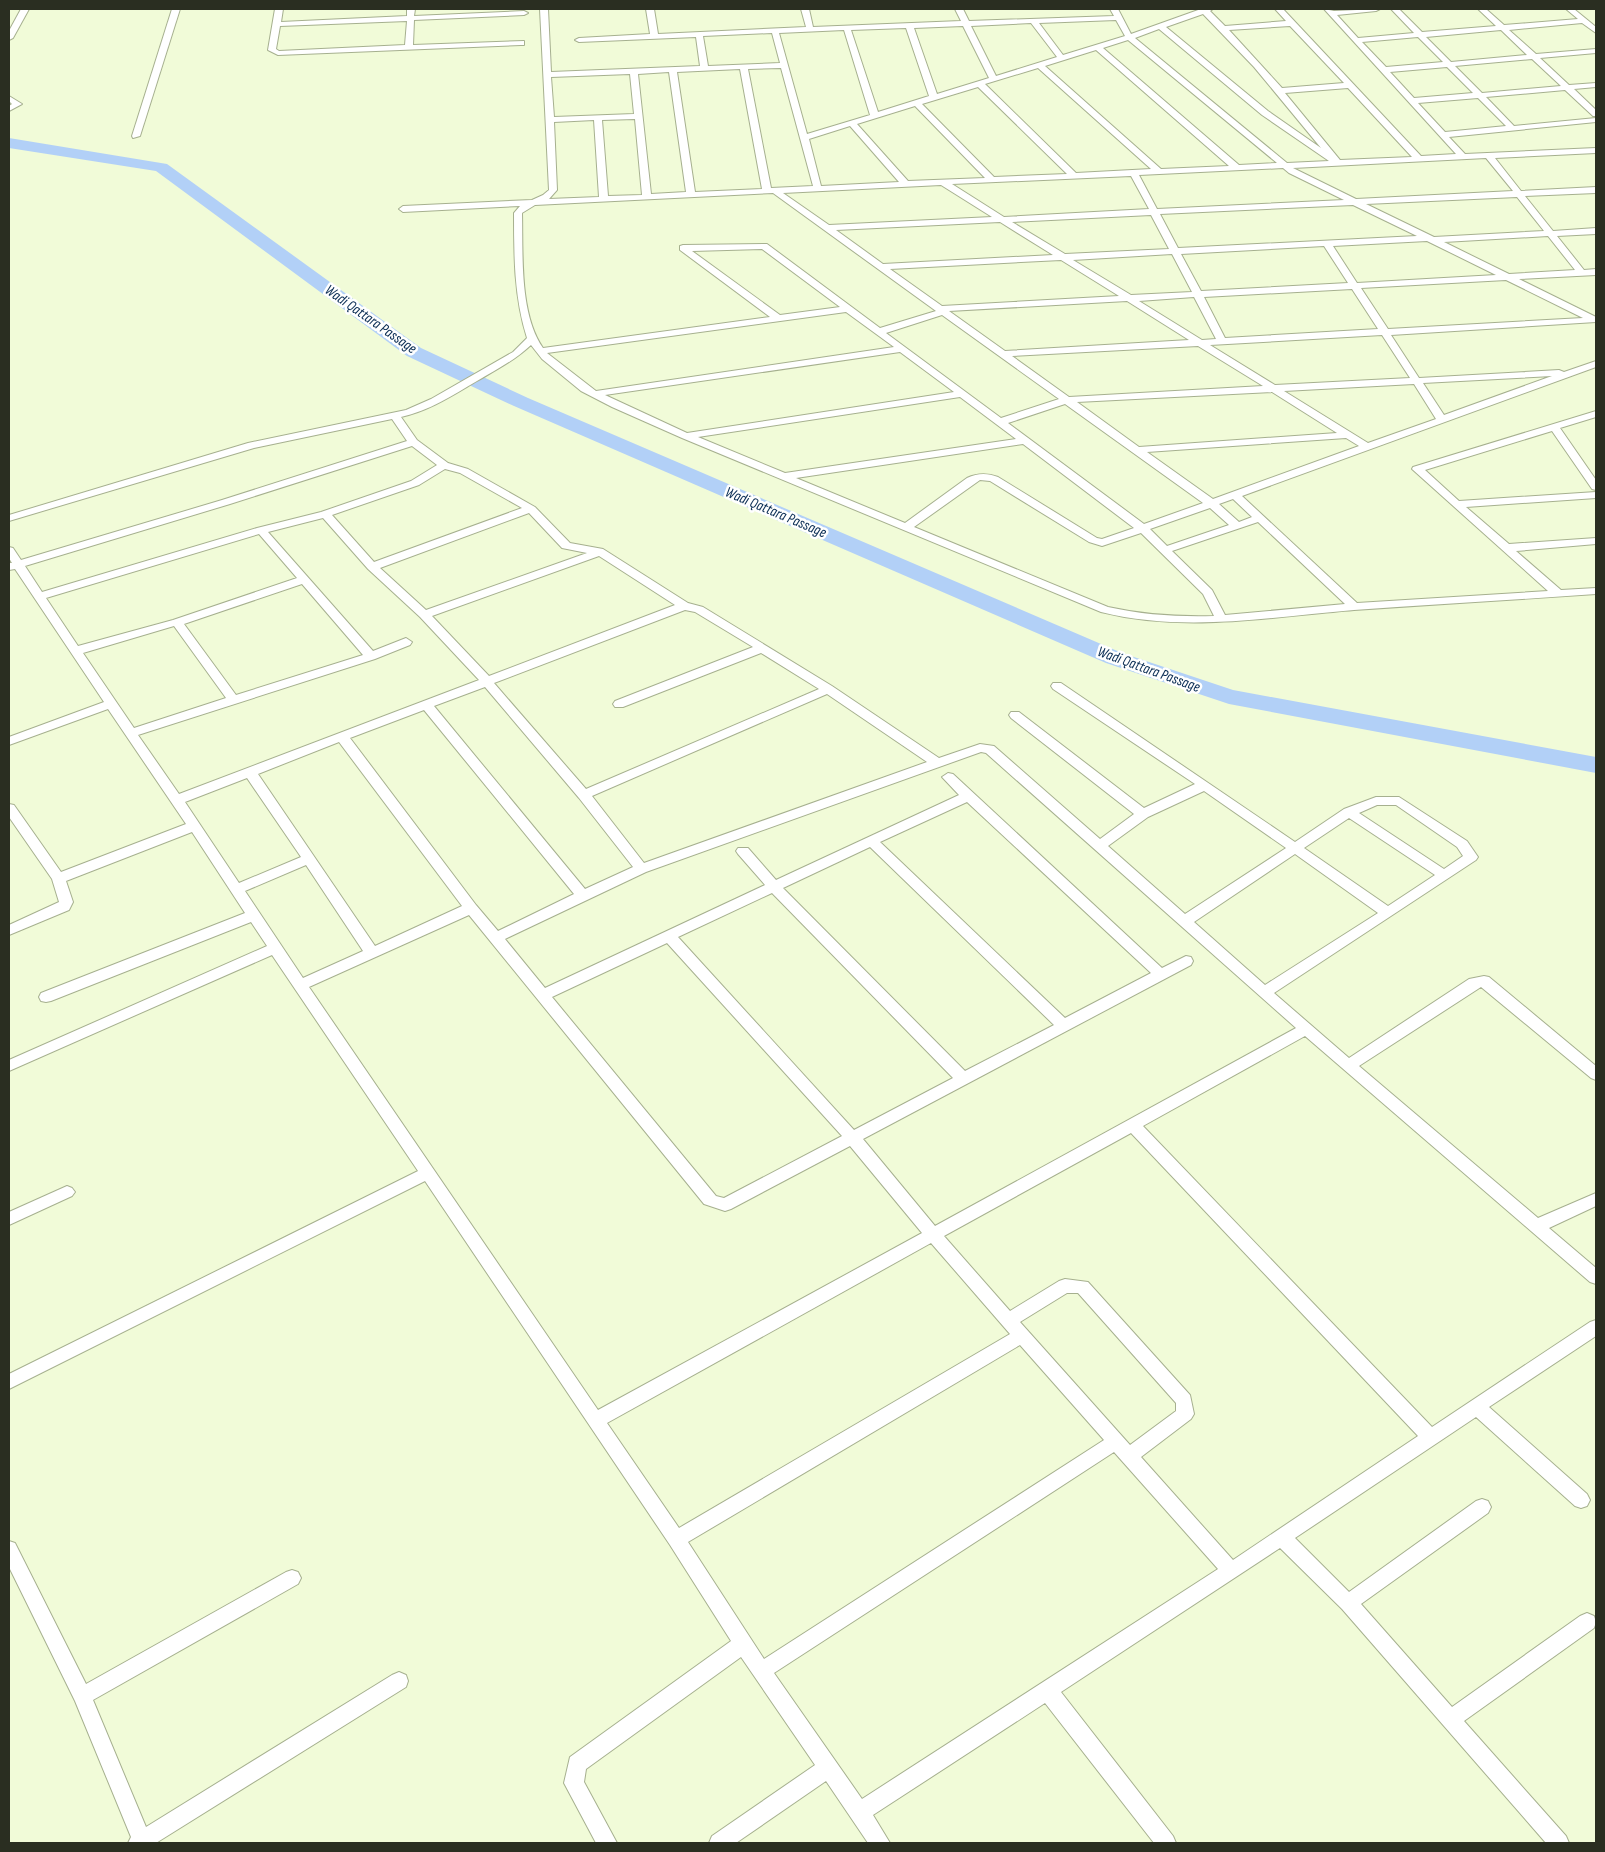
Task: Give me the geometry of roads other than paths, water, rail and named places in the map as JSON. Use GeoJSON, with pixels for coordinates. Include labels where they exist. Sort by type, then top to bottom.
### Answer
{"type":"FeatureCollection","features":[{"type":"Feature","properties":{"kind":"street"},"geometry":{"type":"LineString","coordinates":[[9,38],[25,9]]}},
{"type":"Feature","properties":{"kind":"street"},"geometry":{"type":"LineString","coordinates":[[136,136],[176,9]]}},
{"type":"Feature","properties":{"kind":"street"},"geometry":{"type":"LineString","coordinates":[[279,9],[272,50],[278,53],[521,43]]}},
{"type":"Feature","properties":{"kind":"street"},"geometry":{"type":"LineString","coordinates":[[409,49],[411,9]]}},
{"type":"Feature","properties":{"kind":"street"},"geometry":{"type":"LineString","coordinates":[[544,9],[553,190],[548,196],[521,208],[518,213],[524,313],[532,339],[543,354],[567,376],[593,394],[686,436],[1105,610],[1121,614],[1153,618],[1221,618],[1596,591]]}},
{"type":"Feature","properties":{"kind":"street"},"geometry":{"type":"LineString","coordinates":[[650,9],[654,36]]}},
{"type":"Feature","properties":{"kind":"street"},"geometry":{"type":"LineString","coordinates":[[805,9],[810,29]]}},
{"type":"Feature","properties":{"kind":"street"},"geometry":{"type":"LineString","coordinates":[[959,9],[993,78]]}},
{"type":"Feature","properties":{"kind":"street"},"geometry":{"type":"LineString","coordinates":[[1114,9],[1129,37],[1292,172],[1594,318]]}},
{"type":"Feature","properties":{"kind":"street"},"geometry":{"type":"LineString","coordinates":[[1279,9],[1419,159]]}},
{"type":"Feature","properties":{"kind":"street"},"geometry":{"type":"LineString","coordinates":[[1330,11],[1376,9]]}},
{"type":"Feature","properties":{"kind":"street"},"geometry":{"type":"LineString","coordinates":[[1395,9],[1512,128]]}},
{"type":"Feature","properties":{"kind":"street"},"geometry":{"type":"LineString","coordinates":[[1482,9],[1596,114]]}},
{"type":"Feature","properties":{"kind":"street"},"geometry":{"type":"LineString","coordinates":[[1570,9],[1596,31]]}},
{"type":"Feature","properties":{"kind":"street"},"geometry":{"type":"LineString","coordinates":[[804,138],[1129,37],[1207,10],[1279,91],[1338,163]]}},
{"type":"Feature","properties":{"kind":"street"},"geometry":{"type":"LineString","coordinates":[[1330,11],[1464,157]]}},
{"type":"Feature","properties":{"kind":"street"},"geometry":{"type":"LineString","coordinates":[[276,24],[524,13]]}},
{"type":"Feature","properties":{"kind":"street"},"geometry":{"type":"LineString","coordinates":[[579,40],[810,29],[1118,18]]}},
{"type":"Feature","properties":{"kind":"street"},"geometry":{"type":"LineString","coordinates":[[1033,20],[1061,57]]}},
{"type":"Feature","properties":{"kind":"street"},"geometry":{"type":"LineString","coordinates":[[1357,40],[1584,21]]}},
{"type":"Feature","properties":{"kind":"street"},"geometry":{"type":"LineString","coordinates":[[1223,28],[1294,23]]}},
{"type":"Feature","properties":{"kind":"street"},"geometry":{"type":"LineString","coordinates":[[909,25],[934,98]]}},
{"type":"Feature","properties":{"kind":"street"},"geometry":{"type":"LineString","coordinates":[[1160,26],[1265,113],[1338,163]]}},
{"type":"Feature","properties":{"kind":"street"},"geometry":{"type":"LineString","coordinates":[[847,28],[875,116]]}},
{"type":"Feature","properties":{"kind":"street"},"geometry":{"type":"LineString","coordinates":[[775,31],[818,189]]}},
{"type":"Feature","properties":{"kind":"street"},"geometry":{"type":"LineString","coordinates":[[699,34],[704,69]]}},
{"type":"Feature","properties":{"kind":"street"},"geometry":{"type":"LineString","coordinates":[[1096,46],[1237,168]]}},
{"type":"Feature","properties":{"kind":"street"},"geometry":{"type":"LineString","coordinates":[[1384,70],[1596,51]]}},
{"type":"Feature","properties":{"kind":"street"},"geometry":{"type":"LineString","coordinates":[[1038,64],[1159,172]]}},
{"type":"Feature","properties":{"kind":"street"},"geometry":{"type":"LineString","coordinates":[[546,76],[784,66]]}},
{"type":"Feature","properties":{"kind":"street"},"geometry":{"type":"LineString","coordinates":[[744,67],[771,191],[827,228],[1211,503],[1237,526]]}},
{"type":"Feature","properties":{"kind":"street"},"geometry":{"type":"LineString","coordinates":[[673,70],[691,195]]}},
{"type":"Feature","properties":{"kind":"street"},"geometry":{"type":"LineString","coordinates":[[634,72],[647,197]]}},
{"type":"Feature","properties":{"kind":"street"},"geometry":{"type":"LineString","coordinates":[[979,83],[1074,176]]}},
{"type":"Feature","properties":{"kind":"street"},"geometry":{"type":"LineString","coordinates":[[1279,91],[1350,85]]}},
{"type":"Feature","properties":{"kind":"street"},"geometry":{"type":"LineString","coordinates":[[1412,101],[1596,85]]}},
{"type":"Feature","properties":{"kind":"street"},"geometry":{"type":"LineString","coordinates":[[9,98],[18,104],[9,110]]}},
{"type":"Feature","properties":{"kind":"street"},"geometry":{"type":"LineString","coordinates":[[916,104],[992,180]]}},
{"type":"Feature","properties":{"kind":"street"},"geometry":{"type":"LineString","coordinates":[[549,120],[639,116]]}},
{"type":"Feature","properties":{"kind":"street"},"geometry":{"type":"LineString","coordinates":[[598,118],[604,199]]}},
{"type":"Feature","properties":{"kind":"street"},"geometry":{"type":"LineString","coordinates":[[1444,135],[1596,120]]}},
{"type":"Feature","properties":{"kind":"street"},"geometry":{"type":"LineString","coordinates":[[852,124],[906,185]]}},
{"type":"Feature","properties":{"kind":"street"},"geometry":{"type":"LineString","coordinates":[[403,208],[1596,150]]}},
{"type":"Feature","properties":{"kind":"street"},"geometry":{"type":"LineString","coordinates":[[1489,156],[1582,273]]}},
{"type":"Feature","properties":{"kind":"street"},"geometry":{"type":"LineString","coordinates":[[1134,173],[1222,341]]}},
{"type":"Feature","properties":{"kind":"street"},"geometry":{"type":"LineString","coordinates":[[944,183],[1367,447]]}},
{"type":"Feature","properties":{"kind":"street"},"geometry":{"type":"LineString","coordinates":[[827,228],[1596,190]]}},
{"type":"Feature","properties":{"kind":"street"},"geometry":{"type":"LineString","coordinates":[[880,267],[1327,243],[1596,231]]}},
{"type":"Feature","properties":{"kind":"street"},"geometry":{"type":"LineString","coordinates":[[1327,243],[1354,286],[1386,331],[1442,420]]}},
{"type":"Feature","properties":{"kind":"street"},"geometry":{"type":"LineString","coordinates":[[778,318],[683,248],[764,246],[1142,528],[1208,592],[1221,618]]}},
{"type":"Feature","properties":{"kind":"street"},"geometry":{"type":"LineString","coordinates":[[878,332],[941,311],[1197,294],[1596,272]]}},
{"type":"Feature","properties":{"kind":"street"},"geometry":{"type":"LineString","coordinates":[[516,354],[543,354],[847,309]]}},
{"type":"Feature","properties":{"kind":"street"},"geometry":{"type":"LineString","coordinates":[[1001,354],[1594,318]]}},
{"type":"Feature","properties":{"kind":"street"},"geometry":{"type":"LineString","coordinates":[[9,518],[252,445],[395,416],[436,401],[516,354],[532,339]]}},
{"type":"Feature","properties":{"kind":"street"},"geometry":{"type":"LineString","coordinates":[[593,394],[902,349]]}},
{"type":"Feature","properties":{"kind":"street"},"geometry":{"type":"LineString","coordinates":[[906,527],[971,480],[978,477],[987,477],[994,479],[1093,540],[1102,543],[1596,364]]}},
{"type":"Feature","properties":{"kind":"street"},"geometry":{"type":"LineString","coordinates":[[1000,422],[1066,400],[1575,372]]}},
{"type":"Feature","properties":{"kind":"street"},"geometry":{"type":"LineString","coordinates":[[686,436],[962,394]]}},
{"type":"Feature","properties":{"kind":"street"},"geometry":{"type":"LineString","coordinates":[[1558,593],[1417,468],[1596,414]]}},
{"type":"Feature","properties":{"kind":"street"},"geometry":{"type":"LineString","coordinates":[[395,416],[413,442],[444,465],[464,471],[531,509],[566,546],[599,552],[684,606],[699,609],[828,689],[937,763]]}},
{"type":"Feature","properties":{"kind":"street"},"geometry":{"type":"LineString","coordinates":[[1554,427],[1596,487]]}},
{"type":"Feature","properties":{"kind":"street"},"geometry":{"type":"LineString","coordinates":[[1136,450],[1348,435]]}},
{"type":"Feature","properties":{"kind":"street"},"geometry":{"type":"LineString","coordinates":[[784,476],[1025,441]]}},
{"type":"Feature","properties":{"kind":"street"},"geometry":{"type":"LineString","coordinates":[[13,566],[226,502],[413,442]]}},
{"type":"Feature","properties":{"kind":"street"},"geometry":{"type":"LineString","coordinates":[[39,596],[261,530],[325,514],[415,483],[444,465]]}},
{"type":"Feature","properties":{"kind":"street"},"geometry":{"type":"LineString","coordinates":[[1235,495],[1354,607]]}},
{"type":"Feature","properties":{"kind":"street"},"geometry":{"type":"LineString","coordinates":[[1458,504],[1596,495]]}},
{"type":"Feature","properties":{"kind":"street"},"geometry":{"type":"LineString","coordinates":[[372,567],[531,509]]}},
{"type":"Feature","properties":{"kind":"street"},"geometry":{"type":"LineString","coordinates":[[325,514],[372,567],[424,615],[488,682],[584,794],[641,869]]}},
{"type":"Feature","properties":{"kind":"street"},"geometry":{"type":"LineString","coordinates":[[1165,550],[1260,518]]}},
{"type":"Feature","properties":{"kind":"street"},"geometry":{"type":"LineString","coordinates":[[261,530],[303,580],[372,656]]}},
{"type":"Feature","properties":{"kind":"street"},"geometry":{"type":"LineString","coordinates":[[1506,548],[1596,542]]}},
{"type":"Feature","properties":{"kind":"street"},"geometry":{"type":"LineString","coordinates":[[9,550],[13,566],[39,596],[110,704],[177,800],[275,948],[676,1539],[761,1672],[880,1843]]}},
{"type":"Feature","properties":{"kind":"street"},"geometry":{"type":"LineString","coordinates":[[424,615],[599,552]]}},
{"type":"Feature","properties":{"kind":"street"},"geometry":{"type":"LineString","coordinates":[[75,651],[177,622],[303,580]]}},
{"type":"Feature","properties":{"kind":"street"},"geometry":{"type":"LineString","coordinates":[[177,800],[684,606]]}},
{"type":"Feature","properties":{"kind":"street"},"geometry":{"type":"LineString","coordinates":[[177,622],[233,700]]}},
{"type":"Feature","properties":{"kind":"street"},"geometry":{"type":"LineString","coordinates":[[130,733],[372,656],[406,642]]}},
{"type":"Feature","properties":{"kind":"street"},"geometry":{"type":"LineString","coordinates":[[619,704],[762,648]]}},
{"type":"Feature","properties":{"kind":"street"},"geometry":{"type":"LineString","coordinates":[[1057,686],[1388,913]]}},
{"type":"Feature","properties":{"kind":"street"},"geometry":{"type":"LineString","coordinates":[[584,794],[828,689]]}},
{"type":"Feature","properties":{"kind":"street"},"geometry":{"type":"LineString","coordinates":[[9,741],[110,704]]}},
{"type":"Feature","properties":{"kind":"street"},"geometry":{"type":"LineString","coordinates":[[427,705],[583,894]]}},
{"type":"Feature","properties":{"kind":"street"},"geometry":{"type":"LineString","coordinates":[[1015,716],[1142,814]]}},
{"type":"Feature","properties":{"kind":"street"},"geometry":{"type":"LineString","coordinates":[[342,737],[471,908],[710,1200],[725,1205],[1186,961]]}},
{"type":"Feature","properties":{"kind":"street"},"geometry":{"type":"LineString","coordinates":[[496,938],[583,894],[641,869],[980,748],[990,749],[1306,1029],[1596,1277]]}},
{"type":"Feature","properties":{"kind":"street"},"geometry":{"type":"LineString","coordinates":[[250,772],[372,953]]}},
{"type":"Feature","properties":{"kind":"street"},"geometry":{"type":"LineString","coordinates":[[948,777],[1160,974]]}},
{"type":"Feature","properties":{"kind":"street"},"geometry":{"type":"LineString","coordinates":[[1100,845],[1142,814],[1204,785]]}},
{"type":"Feature","properties":{"kind":"street"},"geometry":{"type":"LineString","coordinates":[[543,995],[968,796]]}},
{"type":"Feature","properties":{"kind":"street"},"geometry":{"type":"LineString","coordinates":[[9,798],[11,802],[9,808],[59,879],[66,902],[64,907],[9,930]]}},
{"type":"Feature","properties":{"kind":"street"},"geometry":{"type":"LineString","coordinates":[[1185,921],[1349,812],[1376,802],[1399,801],[1462,844],[1471,857],[1265,992]]}},
{"type":"Feature","properties":{"kind":"street"},"geometry":{"type":"LineString","coordinates":[[1349,812],[1444,875]]}},
{"type":"Feature","properties":{"kind":"street"},"geometry":{"type":"LineString","coordinates":[[59,879],[194,826]]}},
{"type":"Feature","properties":{"kind":"street"},"geometry":{"type":"LineString","coordinates":[[872,841],[1063,1025]]}},
{"type":"Feature","properties":{"kind":"street"},"geometry":{"type":"LineString","coordinates":[[743,851],[774,887],[963,1079]]}},
{"type":"Feature","properties":{"kind":"street"},"geometry":{"type":"LineString","coordinates":[[236,888],[309,859]]}},
{"type":"Feature","properties":{"kind":"street"},"geometry":{"type":"LineString","coordinates":[[301,985],[471,908]]}},
{"type":"Feature","properties":{"kind":"street"},"geometry":{"type":"LineString","coordinates":[[46,997],[254,915]]}},
{"type":"Feature","properties":{"kind":"street"},"geometry":{"type":"LineString","coordinates":[[669,936],[852,1137],[933,1235],[1231,1570]]}},
{"type":"Feature","properties":{"kind":"street"},"geometry":{"type":"LineString","coordinates":[[9,1066],[275,948]]}},
{"type":"Feature","properties":{"kind":"street"},"geometry":{"type":"LineString","coordinates":[[1349,1065],[1474,983],[1484,981],[1596,1074]]}},
{"type":"Feature","properties":{"kind":"street"},"geometry":{"type":"LineString","coordinates":[[596,1420],[1306,1029]]}},
{"type":"Feature","properties":{"kind":"street"},"geometry":{"type":"LineString","coordinates":[[1133,1124],[1431,1438]]}},
{"type":"Feature","properties":{"kind":"street"},"geometry":{"type":"LineString","coordinates":[[9,1382],[427,1173]]}},
{"type":"Feature","properties":{"kind":"street"},"geometry":{"type":"LineString","coordinates":[[9,1219],[67,1192]]}},
{"type":"Feature","properties":{"kind":"street"},"geometry":{"type":"LineString","coordinates":[[1537,1226],[1596,1199]]}},
{"type":"Feature","properties":{"kind":"street"},"geometry":{"type":"LineString","coordinates":[[1009,1320],[1065,1286],[1082,1287],[1184,1400],[1185,1414],[1129,1456]]}},
{"type":"Feature","properties":{"kind":"street"},"geometry":{"type":"LineString","coordinates":[[860,1812],[1231,1570],[1596,1327]]}},
{"type":"Feature","properties":{"kind":"street"},"geometry":{"type":"LineString","coordinates":[[676,1539],[1022,1335]]}},
{"type":"Feature","properties":{"kind":"street"},"geometry":{"type":"LineString","coordinates":[[1477,1407],[1581,1500]]}},
{"type":"Feature","properties":{"kind":"street"},"geometry":{"type":"LineString","coordinates":[[761,1672],[1116,1441]]}},
{"type":"Feature","properties":{"kind":"street"},"geometry":{"type":"LineString","coordinates":[[1348,1602],[1482,1508]]}},
{"type":"Feature","properties":{"kind":"street"},"geometry":{"type":"LineString","coordinates":[[1281,1537],[1348,1602],[1559,1843]]}},
{"type":"Feature","properties":{"kind":"street"},"geometry":{"type":"LineString","coordinates":[[9,1551],[82,1696],[141,1842],[399,1681]]}},
{"type":"Feature","properties":{"kind":"street"},"geometry":{"type":"LineString","coordinates":[[82,1696],[292,1578]]}},
{"type":"Feature","properties":{"kind":"street"},"geometry":{"type":"LineString","coordinates":[[1450,1719],[1587,1622]]}},
{"type":"Feature","properties":{"kind":"street"},"geometry":{"type":"LineString","coordinates":[[607,1843],[574,1783],[577,1764],[743,1644]]}},
{"type":"Feature","properties":{"kind":"street"},"geometry":{"type":"LineString","coordinates":[[1047,1690],[1166,1843]]}},
{"type":"Feature","properties":{"kind":"street"},"geometry":{"type":"LineString","coordinates":[[719,1843],[828,1768]]}},
{"type":"Feature","properties":{"kind":"waterway","name":"Wadi Qattara Passage"},"geometry":{"type":"LineString","coordinates":[[9,143],[161,167],[414,352],[521,402],[1114,658],[1229,697],[1596,765]]}}]}
